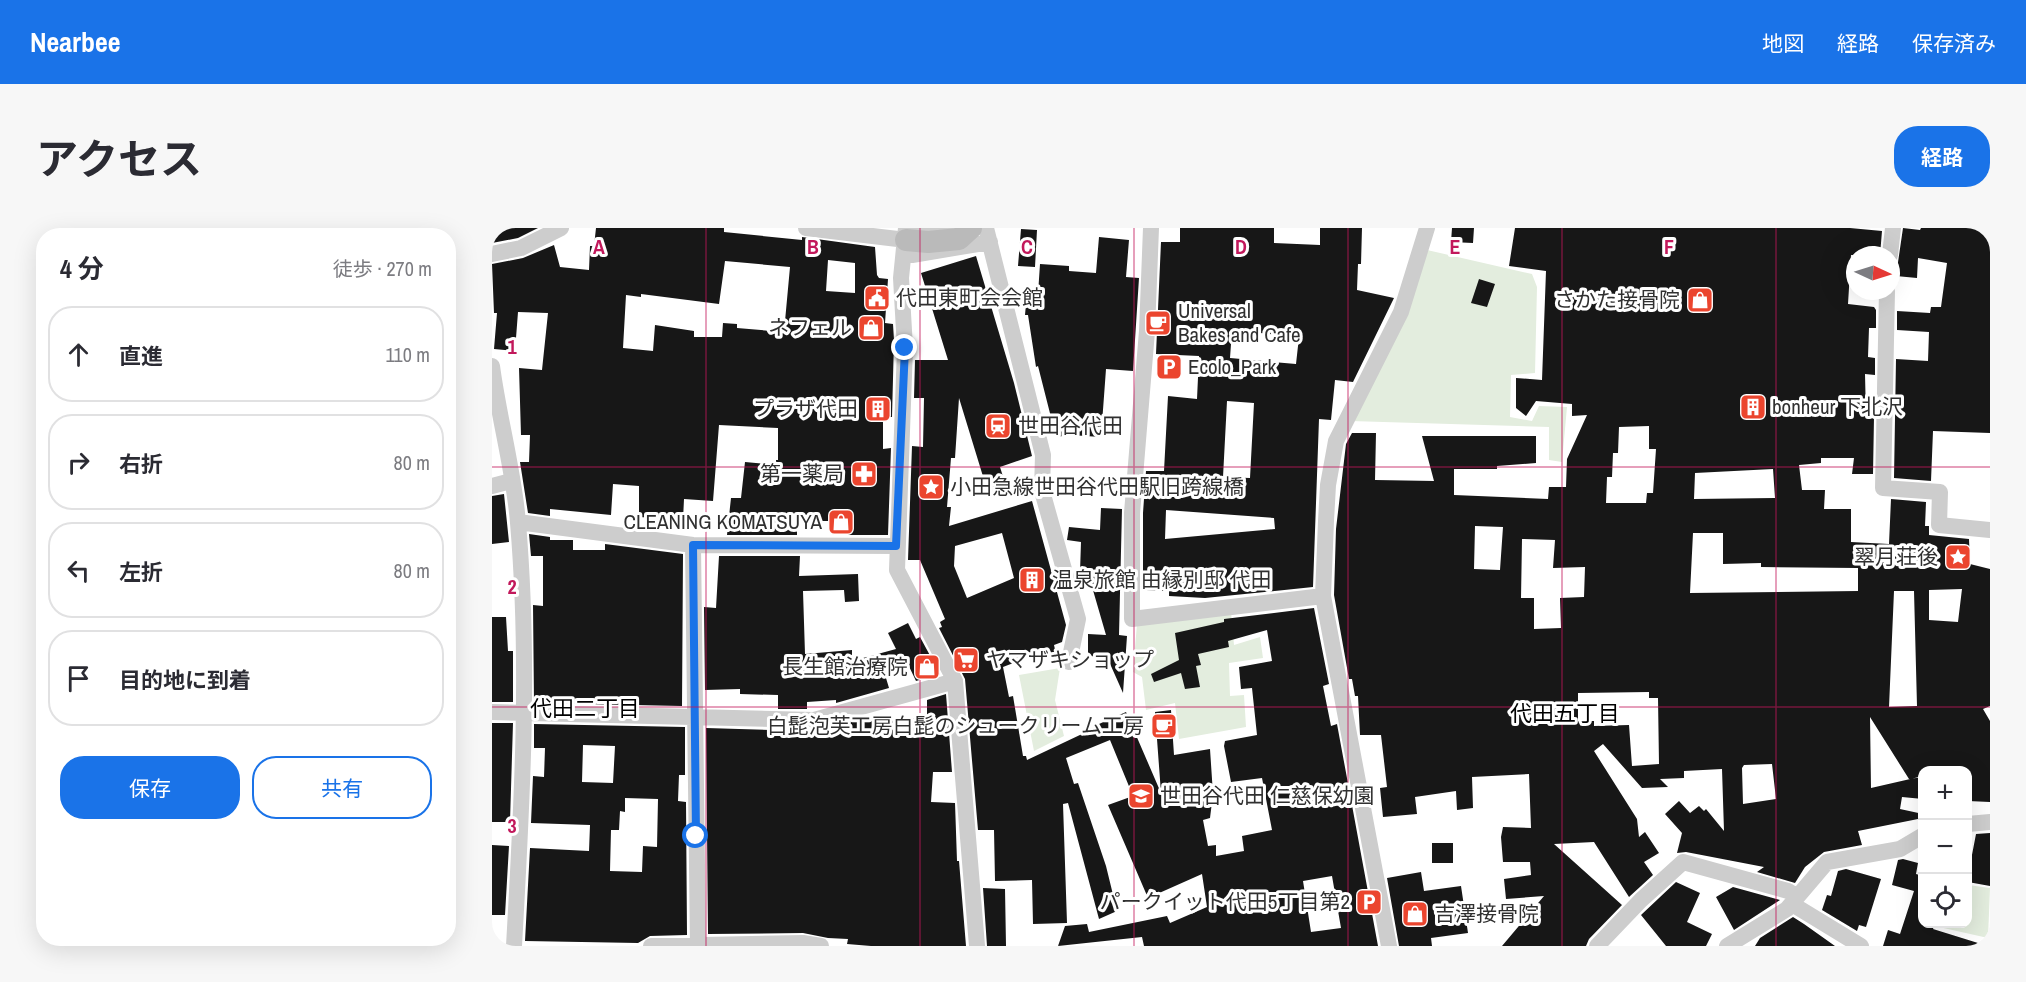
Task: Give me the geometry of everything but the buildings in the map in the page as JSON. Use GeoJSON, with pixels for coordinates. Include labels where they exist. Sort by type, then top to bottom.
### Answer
{"type":"FeatureCollection","features":[{"type":"Feature","properties":{"kind":"street"},"geometry":{"type":"LineString","coordinates":[[492,254],[521,248],[561,228]]}},
{"type":"Feature","properties":{"kind":"street"},"geometry":{"type":"LineString","coordinates":[[806,228],[909,238],[928,242],[959,239],[967,235],[971,228]]}},
{"type":"Feature","properties":{"kind":"street"},"geometry":{"type":"LineString","coordinates":[[947,228],[919,231],[909,238],[901,278],[905,348],[896,546],[897,570],[955,681],[977,946]]}},
{"type":"Feature","properties":{"kind":"street"},"geometry":{"type":"LineString","coordinates":[[1151,228],[1147,331],[1132,513],[1132,619],[1323,596]]}},
{"type":"Feature","properties":{"kind":"street"},"geometry":{"type":"LineString","coordinates":[[1389,946],[1323,596],[1328,485],[1336,441],[1401,312],[1427,228]]}},
{"type":"Feature","properties":{"kind":"street"},"geometry":{"type":"LineString","coordinates":[[1891,246],[1893,228]]}},
{"type":"Feature","properties":{"kind":"street"},"geometry":{"type":"LineString","coordinates":[[909,238],[988,235],[1043,455],[1042,490],[1078,619],[1069,662]]}},
{"type":"Feature","properties":{"kind":"street"},"geometry":{"type":"LineString","coordinates":[[1887,300],[1883,488],[1940,492],[1939,525],[1990,530]]}},
{"type":"Feature","properties":{"kind":"street"},"geometry":{"type":"LineString","coordinates":[[492,366],[495,410],[518,522],[524,713],[514,946]]}},
{"type":"Feature","properties":{"kind":"street"},"geometry":{"type":"LineString","coordinates":[[492,486],[511,481]]}},
{"type":"Feature","properties":{"kind":"street"},"geometry":{"type":"LineString","coordinates":[[518,522],[693,545],[896,546]]}},
{"type":"Feature","properties":{"kind":"street"},"geometry":{"type":"LineString","coordinates":[[693,545],[698,945]]}},
{"type":"Feature","properties":{"kind":"street"},"geometry":{"type":"LineString","coordinates":[[492,712],[814,720],[955,681]]}},
{"type":"Feature","properties":{"kind":"street"},"geometry":{"type":"LineString","coordinates":[[1972,824],[1990,822]]}},
{"type":"Feature","properties":{"kind":"street"},"geometry":{"type":"LineString","coordinates":[[1727,946],[1794,900],[1827,862],[1900,849],[1918,839]]}},
{"type":"Feature","properties":{"kind":"street"},"geometry":{"type":"LineString","coordinates":[[1598,946],[1683,862],[1788,891],[1794,900],[1862,946]]}},
{"type":"Feature","properties":{"kind":"street"},"geometry":{"type":"LineString","coordinates":[[651,946],[803,943],[821,946]]}},
{"type":"Feature","properties":{"kind":"green space"},"geometry":{"type":"Polygon","coordinates":[[[1427,250],[1532,274],[1537,287],[1535,373],[1511,375],[1510,417],[1532,421],[1539,406],[1567,407],[1562,462],[1549,460],[1549,427],[1350,421],[1427,250]]]}},
{"type":"Feature","properties":{"kind":"green space"},"geometry":{"type":"Polygon","coordinates":[[[1231,612],[1234,645],[1260,637],[1263,658],[1229,663],[1230,696],[1244,695],[1246,727],[1179,739],[1175,703],[1146,710],[1142,677],[1133,672],[1137,624],[1231,612]]]}},
{"type":"Feature","properties":{"kind":"green space"},"geometry":{"type":"Polygon","coordinates":[[[1060,668],[1055,700],[1064,736],[1034,751],[1019,675],[1060,668]]]}},
{"type":"Feature","properties":{"kind":"green space"},"geometry":{"type":"Polygon","coordinates":[[[1972,886],[1990,888],[1988,938],[1943,928],[1972,928],[1972,886]]]}},
{"type":"Feature","properties":{"kind":"place","name":"代田東町会会館"},"geometry":{"type":"Point","coordinates":[877,298]}},
{"type":"Feature","properties":{"kind":"place","name":"さかた接骨院"},"geometry":{"type":"Point","coordinates":[1700,300]}},
{"type":"Feature","properties":{"kind":"place","name":"Universal Bakes and Cafe"},"geometry":{"type":"Point","coordinates":[1158,323]}},
{"type":"Feature","properties":{"kind":"place","name":"ネフェル"},"geometry":{"type":"Point","coordinates":[871,328]}},
{"type":"Feature","properties":{"kind":"place","name":"Ecolo_Park"},"geometry":{"type":"Point","coordinates":[1169,367]}},
{"type":"Feature","properties":{"kind":"place","name":"bonheur 下北沢"},"geometry":{"type":"Point","coordinates":[1753,407]}},
{"type":"Feature","properties":{"kind":"place","name":"プラザ代田"},"geometry":{"type":"Point","coordinates":[878,409]}},
{"type":"Feature","properties":{"kind":"place","name":"世田谷代田"},"geometry":{"type":"Point","coordinates":[998,426]}},
{"type":"Feature","properties":{"kind":"place","name":"第一薬局"},"geometry":{"type":"Point","coordinates":[864,474]}},
{"type":"Feature","properties":{"kind":"place","name":"小田急線世田谷代田駅旧跨線橋"},"geometry":{"type":"Point","coordinates":[931,487]}},
{"type":"Feature","properties":{"kind":"place","name":"CLEANING KOMATSUYA"},"geometry":{"type":"Point","coordinates":[841,522]}},
{"type":"Feature","properties":{"kind":"place","name":"翠月荘後"},"geometry":{"type":"Point","coordinates":[1958,557]}},
{"type":"Feature","properties":{"kind":"place","name":"温泉旅館 由縁別邸 代田"},"geometry":{"type":"Point","coordinates":[1032,580]}},
{"type":"Feature","properties":{"kind":"place","name":"ヤマザキショップ"},"geometry":{"type":"Point","coordinates":[966,660]}},
{"type":"Feature","properties":{"kind":"place","name":"長生館治療院"},"geometry":{"type":"Point","coordinates":[927,667]}},
{"type":"Feature","properties":{"kind":"place","name":"白髭泡芙工房白髭のシュークリーム工房"},"geometry":{"type":"Point","coordinates":[1164,726]}},
{"type":"Feature","properties":{"kind":"place","name":"世田谷代田 仁慈保幼園"},"geometry":{"type":"Point","coordinates":[1141,796]}},
{"type":"Feature","properties":{"kind":"place","name":"パークイット代田5丁目第2"},"geometry":{"type":"Point","coordinates":[1369,902]}},
{"type":"Feature","properties":{"kind":"place","name":"吉澤接骨院"},"geometry":{"type":"Point","coordinates":[1415,914]}},
{"type":"Feature","properties":{"kind":"district","name":"代田二丁目"},"geometry":{"type":"Point","coordinates":[585,708]}},
{"type":"Feature","properties":{"kind":"district","name":"代田五丁目"},"geometry":{"type":"Point","coordinates":[1565,713]}},
{"type":"Feature","properties":{"kind":"route"},"geometry":{"type":"LineString","coordinates":[[696,836],[693,545],[896,546],[905,348]]}}]}
